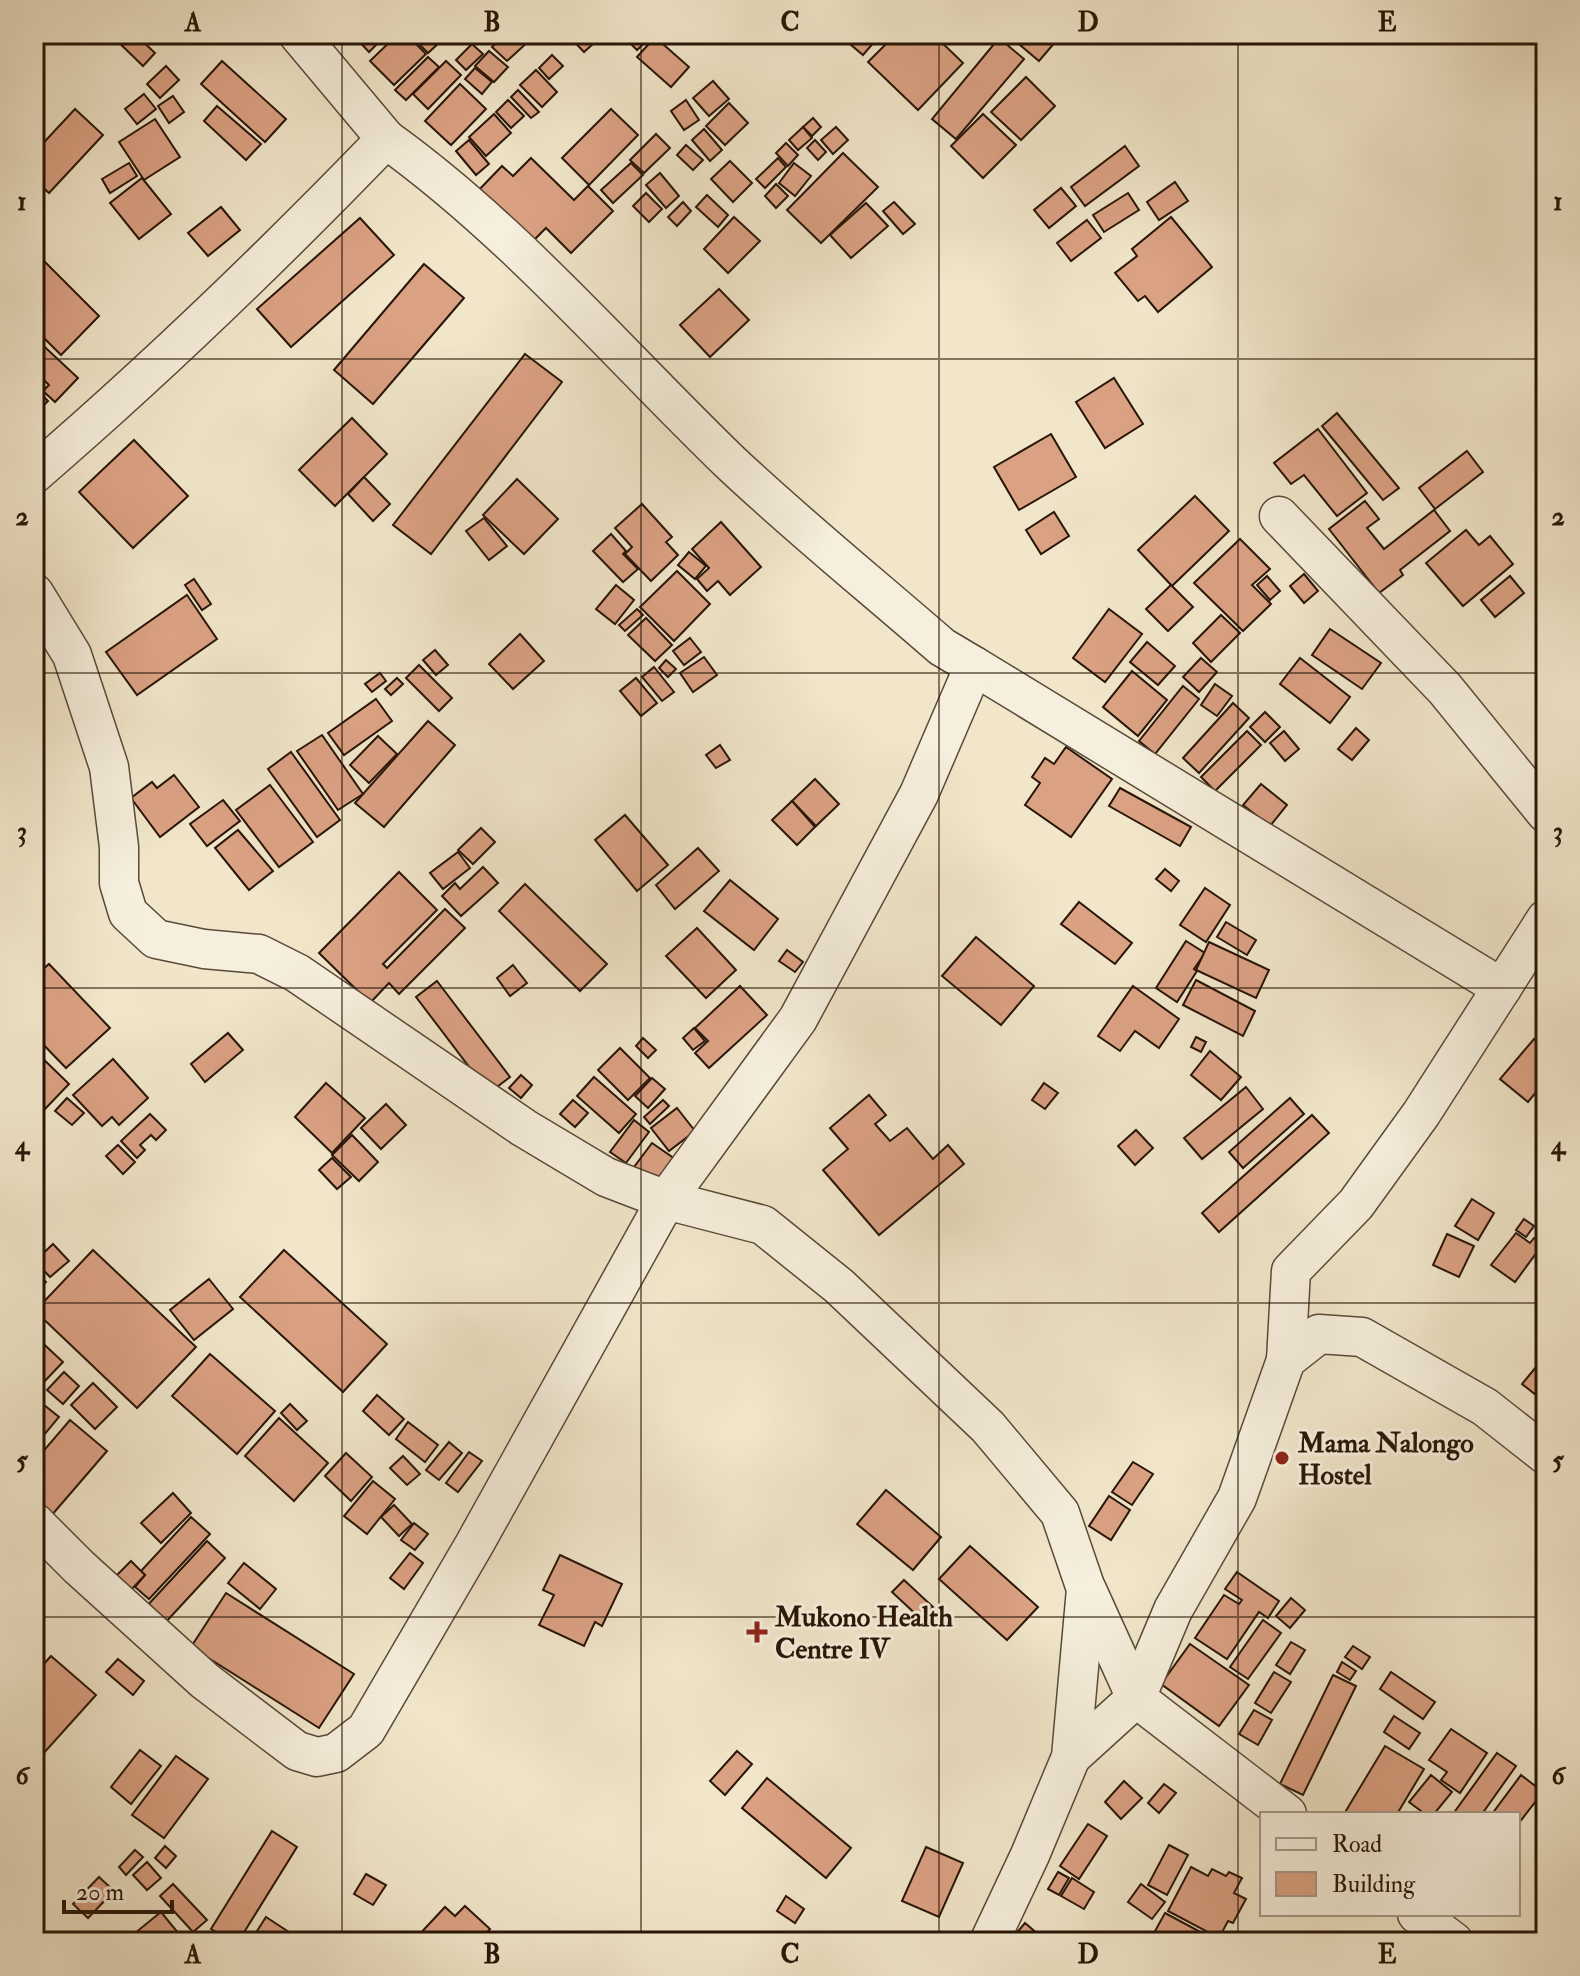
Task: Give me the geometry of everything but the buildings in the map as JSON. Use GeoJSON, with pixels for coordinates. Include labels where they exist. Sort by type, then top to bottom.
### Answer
{"type":"FeatureCollection","features":[{"type":"Feature","properties":{"kind":"street"},"geometry":{"type":"LineString","coordinates":[[298,34],[386,139],[435,175],[584,315],[733,464],[942,647],[1502,988]]}},
{"type":"Feature","properties":{"kind":"street"},"geometry":{"type":"LineString","coordinates":[[34,474],[98,419],[284,245],[386,139]]}},
{"type":"Feature","properties":{"kind":"street"},"geometry":{"type":"LineString","coordinates":[[1279,516],[1445,689],[1546,813]]}},
{"type":"Feature","properties":{"kind":"street"},"geometry":{"type":"LineString","coordinates":[[34,593],[72,655],[109,767],[119,847],[119,883],[128,913],[156,939],[204,949],[259,954],[297,973],[524,1128],[606,1177],[666,1200],[763,1225],[839,1286],[988,1427],[1060,1513],[1086,1589],[1136,1698],[1284,1812]]}},
{"type":"Feature","properties":{"kind":"street"},"geometry":{"type":"LineString","coordinates":[[34,1522],[79,1567],[217,1690],[297,1751],[317,1757],[336,1753],[366,1730],[474,1545],[666,1200],[798,1019],[919,794],[974,666]]}},
{"type":"Feature","properties":{"kind":"street"},"geometry":{"type":"LineString","coordinates":[[1071,1757],[1136,1698],[1173,1610],[1237,1498],[1286,1360],[1291,1271],[1356,1204],[1421,1114],[1546,919]]}},
{"type":"Feature","properties":{"kind":"street"},"geometry":{"type":"LineString","coordinates":[[1286,1360],[1319,1334],[1362,1337],[1485,1407],[1546,1455]]}},
{"type":"Feature","properties":{"kind":"street"},"geometry":{"type":"LineString","coordinates":[[989,1942],[1071,1757],[1086,1589]]}},
{"type":"Feature","properties":{"kind":"street"},"geometry":{"type":"LineString","coordinates":[[1420,1916],[1454,1942]]}},
{"type":"Feature","properties":{"kind":"place","name":"Mama Nalongo Hostel"},"geometry":{"type":"Point","coordinates":[1282,1458]}},
{"type":"Feature","properties":{"kind":"place","name":"Mukono Health Centre IV"},"geometry":{"type":"Point","coordinates":[757,1632]}}]}
